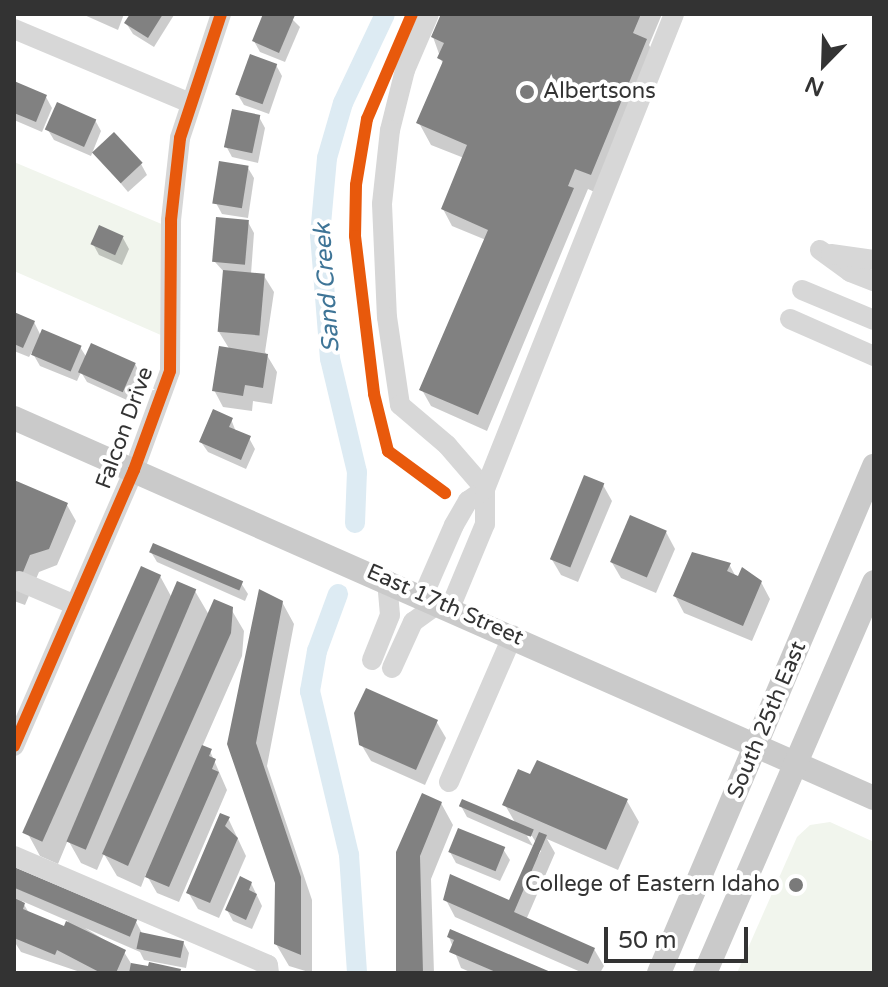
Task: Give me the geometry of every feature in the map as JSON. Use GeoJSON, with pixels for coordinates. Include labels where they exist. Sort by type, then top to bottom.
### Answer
{"type":"FeatureCollection","features":[{"type":"Feature","properties":{"kind":"main road","name":"East 17th Street"},"geometry":{"type":"LineString","coordinates":[[14,418],[513,635],[874,798]]}},
{"type":"Feature","properties":{"kind":"main road","name":"South 25th East"},"geometry":{"type":"LineString","coordinates":[[659,973],[874,466]]}},
{"type":"Feature","properties":{"kind":"main road","name":"South 25th East"},"geometry":{"type":"LineString","coordinates":[[705,973],[874,582]]}},
{"type":"Feature","properties":{"kind":"street","name":"Falcon Drive"},"geometry":{"type":"LineString","coordinates":[[14,746],[134,470],[170,371],[171,220],[180,138],[221,14]]}},
{"type":"Feature","properties":{"kind":"street"},"geometry":{"type":"LineString","coordinates":[[429,14],[405,70],[390,130],[382,204],[387,317],[400,405],[447,445],[485,489]]}},
{"type":"Feature","properties":{"kind":"street"},"geometry":{"type":"LineString","coordinates":[[392,668],[413,622],[438,602],[485,524],[485,489],[674,14]]}},
{"type":"Feature","properties":{"kind":"street"},"geometry":{"type":"LineString","coordinates":[[14,29],[190,103]]}},
{"type":"Feature","properties":{"kind":"street"},"geometry":{"type":"LineString","coordinates":[[874,260],[820,250],[850,272],[874,281]]}},
{"type":"Feature","properties":{"kind":"street"},"geometry":{"type":"LineString","coordinates":[[802,290],[874,320]]}},
{"type":"Feature","properties":{"kind":"street"},"geometry":{"type":"LineString","coordinates":[[790,319],[874,356]]}},
{"type":"Feature","properties":{"kind":"street"},"geometry":{"type":"LineString","coordinates":[[438,602],[454,525],[468,501],[485,489]]}},
{"type":"Feature","properties":{"kind":"street"},"geometry":{"type":"LineString","coordinates":[[372,660],[390,615],[387,580]]}},
{"type":"Feature","properties":{"kind":"street"},"geometry":{"type":"LineString","coordinates":[[19,581],[75,605]]}},
{"type":"Feature","properties":{"kind":"street"},"geometry":{"type":"LineString","coordinates":[[449,782],[513,635]]}},
{"type":"Feature","properties":{"kind":"street"},"geometry":{"type":"LineString","coordinates":[[14,856],[268,965],[269,973]]}},
{"type":"Feature","properties":{"kind":"shaded area"},"geometry":{"type":"Polygon","coordinates":[[[14,162],[171,228],[170,339],[14,271],[14,162]]]}},
{"type":"Feature","properties":{"kind":"shaded area"},"geometry":{"type":"Polygon","coordinates":[[[830,822],[874,842],[874,973],[737,973],[797,837],[810,825],[830,822]]]}},
{"type":"Feature","properties":{"kind":"building"},"geometry":{"type":"Polygon","coordinates":[[[130,14],[163,14],[148,38],[124,23],[130,14]]]}},
{"type":"Feature","properties":{"kind":"building"},"geometry":{"type":"Polygon","coordinates":[[[263,14],[295,15],[279,53],[252,41],[263,14]]]}},
{"type":"Feature","properties":{"kind":"building"},"geometry":{"type":"Polygon","coordinates":[[[441,14],[641,14],[633,33],[647,39],[591,175],[575,169],[568,186],[574,188],[478,415],[419,390],[488,230],[441,209],[467,145],[416,123],[443,61],[437,58],[444,43],[431,37],[441,14]]]}},
{"type":"Feature","properties":{"kind":"building"},"geometry":{"type":"Polygon","coordinates":[[[250,54],[277,64],[263,104],[235,94],[250,54]]]}},
{"type":"Feature","properties":{"kind":"building"},"geometry":{"type":"Polygon","coordinates":[[[14,81],[47,95],[36,122],[14,113],[14,81]]]}},
{"type":"Feature","properties":{"kind":"building"},"geometry":{"type":"Polygon","coordinates":[[[57,102],[96,119],[84,147],[45,129],[57,102]]]}},
{"type":"Feature","properties":{"kind":"building"},"geometry":{"type":"Polygon","coordinates":[[[232,109],[260,115],[252,153],[224,147],[232,109]]]}},
{"type":"Feature","properties":{"kind":"building"},"geometry":{"type":"Polygon","coordinates":[[[114,132],[143,163],[121,183],[92,152],[114,132]]]}},
{"type":"Feature","properties":{"kind":"building"},"geometry":{"type":"Polygon","coordinates":[[[219,161],[249,166],[242,208],[212,203],[219,161]]]}},
{"type":"Feature","properties":{"kind":"building"},"geometry":{"type":"Polygon","coordinates":[[[216,217],[249,220],[245,265],[212,262],[216,217]]]}},
{"type":"Feature","properties":{"kind":"building"},"geometry":{"type":"Polygon","coordinates":[[[99,225],[124,236],[115,255],[90,244],[99,225]]]}},
{"type":"Feature","properties":{"kind":"building"},"geometry":{"type":"Polygon","coordinates":[[[223,270],[265,274],[259,335],[218,332],[223,270]]]}},
{"type":"Feature","properties":{"kind":"building"},"geometry":{"type":"Polygon","coordinates":[[[14,312],[35,321],[23,348],[14,344],[14,312]]]}},
{"type":"Feature","properties":{"kind":"building"},"geometry":{"type":"Polygon","coordinates":[[[42,329],[82,346],[71,372],[31,355],[42,329]]]}},
{"type":"Feature","properties":{"kind":"building"},"geometry":{"type":"Polygon","coordinates":[[[91,343],[136,363],[123,392],[78,372],[91,343]]]}},
{"type":"Feature","properties":{"kind":"building"},"geometry":{"type":"Polygon","coordinates":[[[219,346],[268,354],[263,388],[245,385],[243,396],[212,391],[219,346]]]}},
{"type":"Feature","properties":{"kind":"building"},"geometry":{"type":"Polygon","coordinates":[[[213,409],[233,418],[229,427],[251,436],[241,460],[199,442],[213,409]]]}},
{"type":"Feature","properties":{"kind":"building"},"geometry":{"type":"Polygon","coordinates":[[[584,475],[604,483],[570,568],[550,559],[584,475]]]}},
{"type":"Feature","properties":{"kind":"building"},"geometry":{"type":"Polygon","coordinates":[[[14,480],[68,503],[49,549],[30,555],[14,594],[14,480]]]}},
{"type":"Feature","properties":{"kind":"building"},"geometry":{"type":"Polygon","coordinates":[[[630,515],[667,531],[647,578],[610,562],[630,515]]]}},
{"type":"Feature","properties":{"kind":"building"},"geometry":{"type":"Polygon","coordinates":[[[153,543],[243,581],[239,590],[149,552],[153,543]]]}},
{"type":"Feature","properties":{"kind":"building"},"geometry":{"type":"Polygon","coordinates":[[[692,552],[731,563],[727,571],[738,576],[742,567],[762,581],[743,626],[673,596],[692,552]]]}},
{"type":"Feature","properties":{"kind":"building"},"geometry":{"type":"Polygon","coordinates":[[[141,566],[161,575],[42,842],[22,833],[141,566]]]}},
{"type":"Feature","properties":{"kind":"building"},"geometry":{"type":"Polygon","coordinates":[[[177,581],[196,589],[86,850],[66,842],[177,581]]]}},
{"type":"Feature","properties":{"kind":"building"},"geometry":{"type":"Polygon","coordinates":[[[259,589],[283,601],[256,743],[301,877],[301,955],[274,944],[275,883],[227,744],[259,589]]]}},
{"type":"Feature","properties":{"kind":"building"},"geometry":{"type":"Polygon","coordinates":[[[214,599],[233,607],[231,633],[128,866],[102,854],[214,599]]]}},
{"type":"Feature","properties":{"kind":"building"},"geometry":{"type":"Polygon","coordinates":[[[366,688],[438,720],[416,770],[359,745],[354,713],[366,688]]]}},
{"type":"Feature","properties":{"kind":"building"},"geometry":{"type":"Polygon","coordinates":[[[202,745],[212,749],[209,756],[216,759],[212,769],[219,772],[169,887],[145,877],[202,745]]]}},
{"type":"Feature","properties":{"kind":"building"},"geometry":{"type":"Polygon","coordinates":[[[537,760],[628,799],[606,850],[502,805],[518,769],[530,774],[537,760]]]}},
{"type":"Feature","properties":{"kind":"building"},"geometry":{"type":"Polygon","coordinates":[[[422,793],[442,802],[420,856],[423,973],[396,973],[396,852],[422,793]]]}},
{"type":"Feature","properties":{"kind":"building"},"geometry":{"type":"Polygon","coordinates":[[[462,799],[534,829],[531,837],[459,806],[462,799]]]}},
{"type":"Feature","properties":{"kind":"building"},"geometry":{"type":"Polygon","coordinates":[[[220,813],[230,817],[225,826],[238,838],[210,903],[186,893],[220,813]]]}},
{"type":"Feature","properties":{"kind":"building"},"geometry":{"type":"Polygon","coordinates":[[[458,828],[505,847],[496,871],[448,852],[458,828]]]}},
{"type":"Feature","properties":{"kind":"building"},"geometry":{"type":"Polygon","coordinates":[[[539,832],[547,835],[514,912],[595,948],[588,964],[443,900],[450,874],[509,900],[539,832]]]}},
{"type":"Feature","properties":{"kind":"building"},"geometry":{"type":"Polygon","coordinates":[[[14,867],[137,919],[130,937],[14,888],[14,867]]]}},
{"type":"Feature","properties":{"kind":"building"},"geometry":{"type":"Polygon","coordinates":[[[240,876],[252,882],[249,890],[257,894],[246,920],[225,910],[240,876]]]}},
{"type":"Feature","properties":{"kind":"building"},"geometry":{"type":"Polygon","coordinates":[[[14,898],[25,903],[23,909],[64,926],[66,921],[126,950],[116,973],[101,973],[57,950],[55,955],[14,938],[14,898]]]}},
{"type":"Feature","properties":{"kind":"building"},"geometry":{"type":"Polygon","coordinates":[[[450,929],[553,973],[498,973],[449,952],[454,940],[447,937],[450,929]]]}},
{"type":"Feature","properties":{"kind":"building"},"geometry":{"type":"Polygon","coordinates":[[[140,932],[184,941],[180,958],[136,949],[140,932]]]}},
{"type":"Feature","properties":{"kind":"building"},"geometry":{"type":"Polygon","coordinates":[[[149,962],[181,969],[180,973],[129,973],[131,963],[148,966],[149,962]]]}},
{"type":"Feature","properties":{"kind":"waterway","name":"Sand Creek"},"geometry":{"type":"LineString","coordinates":[[355,523],[357,472],[330,359],[320,235],[327,158],[343,103],[385,14]]}},
{"type":"Feature","properties":{"kind":"waterway","name":"Sand Creek"},"geometry":{"type":"LineString","coordinates":[[338,594],[317,651],[310,691],[349,855],[357,973]]}},
{"type":"Feature","properties":{"kind":"cycle path"},"geometry":{"type":"LineString","coordinates":[[14,746],[134,470],[170,371],[171,220],[180,138],[221,14]]}},
{"type":"Feature","properties":{"kind":"cycle path"},"geometry":{"type":"LineString","coordinates":[[412,14],[367,119],[356,185],[355,236],[374,394],[388,451],[445,493]]}},
{"type":"Feature","properties":{"kind":"place","name":"Albertsons"},"geometry":{"type":"Point","coordinates":[527,92]}},
{"type":"Feature","properties":{"kind":"place","name":"College of Eastern Idaho"},"geometry":{"type":"Point","coordinates":[796,885]}}]}
